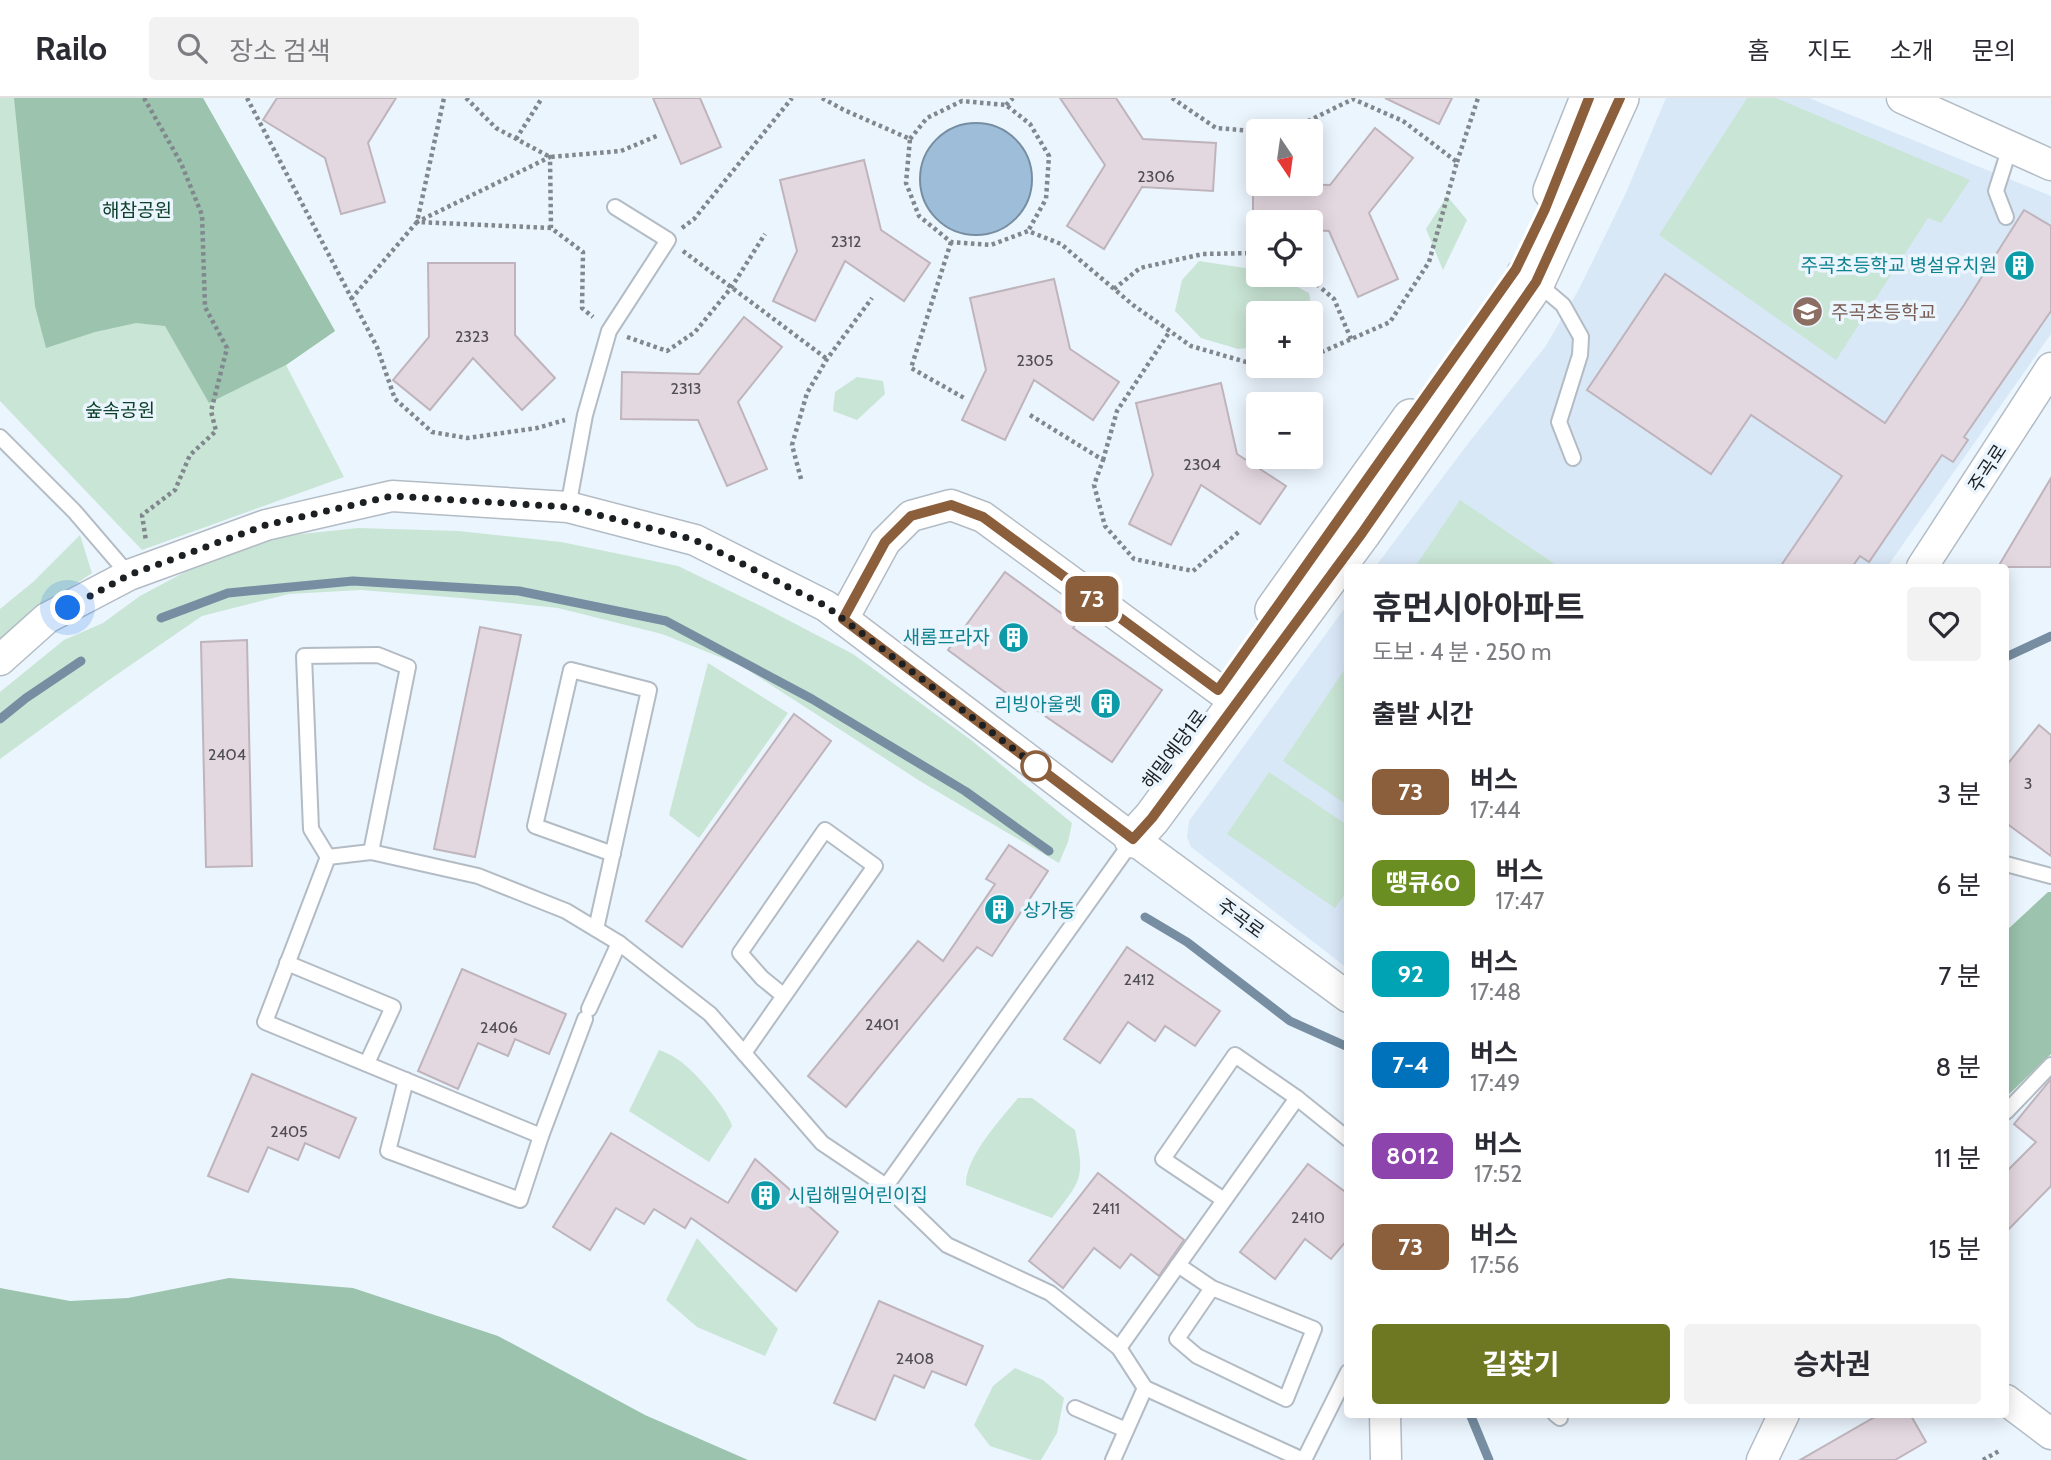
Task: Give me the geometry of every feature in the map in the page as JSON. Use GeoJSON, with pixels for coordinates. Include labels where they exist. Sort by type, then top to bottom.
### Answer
{"type":"FeatureCollection","features":[{"type":"Feature","properties":{"kind":"street","name":"해밀예당1로"},"geometry":{"type":"LineString","coordinates":[[1526,275],[1545,209],[1589,98]]}},
{"type":"Feature","properties":{"kind":"street","name":"해밀예당1로"},"geometry":{"type":"LineString","coordinates":[[1133,839],[1131,807],[1227,697],[1526,275],[1620,98]]}},
{"type":"Feature","properties":{"kind":"street"},"geometry":{"type":"LineString","coordinates":[[1902,98],[2051,165]]}},
{"type":"Feature","properties":{"kind":"street","name":"주곡로"},"geometry":{"type":"LineString","coordinates":[[1924,564],[2051,368]]}},
{"type":"Feature","properties":{"kind":"street"},"geometry":{"type":"LineString","coordinates":[[0,660],[47,618],[139,571],[266,525],[392,496],[568,507],[695,540],[826,606],[1133,839]]}},
{"type":"Feature","properties":{"kind":"street"},"geometry":{"type":"LineString","coordinates":[[843,619],[885,542],[911,516],[951,505],[983,517],[1227,697]]}},
{"type":"Feature","properties":{"kind":"street","name":"주곡로"},"geometry":{"type":"LineString","coordinates":[[1133,839],[1344,994]]}},
{"type":"Feature","properties":{"kind":"street"},"geometry":{"type":"LineString","coordinates":[[2009,1402],[2051,1434]]}},
{"type":"Feature","properties":{"kind":"street"},"geometry":{"type":"LineString","coordinates":[[1385,1418],[1386,1460]]}},
{"type":"Feature","properties":{"kind":"street"},"geometry":{"type":"LineString","coordinates":[[1762,1460],[1782,1418]]}},
{"type":"Feature","properties":{"kind":"lane"},"geometry":{"type":"LineString","coordinates":[[2006,218],[1996,191],[2010,147]]}},
{"type":"Feature","properties":{"kind":"lane"},"geometry":{"type":"LineString","coordinates":[[568,507],[584,415],[609,331],[668,240],[615,207]]}},
{"type":"Feature","properties":{"kind":"lane"},"geometry":{"type":"LineString","coordinates":[[1526,275],[1563,304],[1581,337],[1580,355],[1559,422],[1573,458]]}},
{"type":"Feature","properties":{"kind":"lane"},"geometry":{"type":"LineString","coordinates":[[0,437],[139,571]]}},
{"type":"Feature","properties":{"kind":"lane"},"geometry":{"type":"LineString","coordinates":[[328,857],[311,829],[304,656],[378,655],[408,667],[372,852]]}},
{"type":"Feature","properties":{"kind":"lane"},"geometry":{"type":"LineString","coordinates":[[596,929],[613,853],[649,690],[571,670],[535,826],[613,853]]}},
{"type":"Feature","properties":{"kind":"lane"},"geometry":{"type":"LineString","coordinates":[[744,1053],[784,996],[875,866],[825,830],[740,953],[762,978],[784,996]]}},
{"type":"Feature","properties":{"kind":"lane"},"geometry":{"type":"LineString","coordinates":[[886,1186],[1133,839]]}},
{"type":"Feature","properties":{"kind":"lane"},"geometry":{"type":"LineString","coordinates":[[328,857],[372,852],[478,876],[566,911],[619,943],[710,1014],[822,1143],[886,1186],[947,1245],[1050,1293],[1119,1348],[1144,1388],[1303,1460],[1344,1380]]}},
{"type":"Feature","properties":{"kind":"lane"},"geometry":{"type":"LineString","coordinates":[[328,857],[265,1021],[541,1136]]}},
{"type":"Feature","properties":{"kind":"lane"},"geometry":{"type":"LineString","coordinates":[[2009,865],[2051,876]]}},
{"type":"Feature","properties":{"kind":"lane"},"geometry":{"type":"LineString","coordinates":[[406,1080],[387,1151],[520,1200],[587,1014],[619,943]]}},
{"type":"Feature","properties":{"kind":"lane"},"geometry":{"type":"LineString","coordinates":[[287,963],[393,1007],[366,1063]]}},
{"type":"Feature","properties":{"kind":"lane"},"geometry":{"type":"LineString","coordinates":[[1224,1200],[1163,1159],[1235,1055],[1297,1098],[1344,1136]]}},
{"type":"Feature","properties":{"kind":"lane"},"geometry":{"type":"LineString","coordinates":[[2009,1109],[2051,1065]]}},
{"type":"Feature","properties":{"kind":"lane"},"geometry":{"type":"LineString","coordinates":[[1119,1348],[1297,1098]]}},
{"type":"Feature","properties":{"kind":"lane"},"geometry":{"type":"LineString","coordinates":[[1178,1265],[1212,1288],[1314,1329],[1286,1399],[1196,1356],[1177,1339],[1212,1288]]}},
{"type":"Feature","properties":{"kind":"lane"},"geometry":{"type":"LineString","coordinates":[[1113,1460],[1144,1388]]}},
{"type":"Feature","properties":{"kind":"lane"},"geometry":{"type":"LineString","coordinates":[[1075,1408],[1126,1430]]}},
{"type":"Feature","properties":{"kind":"path"},"geometry":{"type":"LineString","coordinates":[[139,571],[142,515],[175,490],[190,455],[216,430],[211,411],[228,348],[205,307],[202,215],[181,163],[144,98]]}},
{"type":"Feature","properties":{"kind":"path"},"geometry":{"type":"LineString","coordinates":[[247,98],[377,347],[395,399],[432,432],[467,438],[537,429],[584,415]]}},
{"type":"Feature","properties":{"kind":"path"},"geometry":{"type":"LineString","coordinates":[[417,222],[444,98]]}},
{"type":"Feature","properties":{"kind":"path"},"geometry":{"type":"LineString","coordinates":[[466,98],[496,128],[550,157]]}},
{"type":"Feature","properties":{"kind":"path"},"geometry":{"type":"LineString","coordinates":[[516,139],[542,98]]}},
{"type":"Feature","properties":{"kind":"path"},"geometry":{"type":"LineString","coordinates":[[694,219],[792,98]]}},
{"type":"Feature","properties":{"kind":"path"},"geometry":{"type":"LineString","coordinates":[[822,98],[910,139]]}},
{"type":"Feature","properties":{"kind":"path"},"geometry":{"type":"LineString","coordinates":[[1006,105],[1013,98]]}},
{"type":"Feature","properties":{"kind":"path"},"geometry":{"type":"LineString","coordinates":[[1172,98],[1216,128],[1253,131],[1292,129],[1353,98],[1403,121],[1457,162]]}},
{"type":"Feature","properties":{"kind":"path"},"geometry":{"type":"LineString","coordinates":[[1323,351],[1390,322],[1429,262],[1478,98]]}},
{"type":"Feature","properties":{"kind":"path"},"geometry":{"type":"LineString","coordinates":[[962,101],[1006,105],[1030,124],[1049,156],[1046,199],[1028,231],[991,245],[951,242],[919,216],[906,183],[910,139],[927,118],[962,101]]}},
{"type":"Feature","properties":{"kind":"path"},"geometry":{"type":"LineString","coordinates":[[351,299],[417,222],[550,157],[621,151],[659,135]]}},
{"type":"Feature","properties":{"kind":"path"},"geometry":{"type":"LineString","coordinates":[[550,157],[551,228]]}},
{"type":"Feature","properties":{"kind":"path"},"geometry":{"type":"LineString","coordinates":[[417,222],[551,228],[583,252],[582,308],[609,331],[667,351],[695,332],[731,288],[765,234]]}},
{"type":"Feature","properties":{"kind":"path"},"geometry":{"type":"LineString","coordinates":[[1028,231],[1061,243],[1114,289],[1191,346],[1246,362]]}},
{"type":"Feature","properties":{"kind":"path"},"geometry":{"type":"LineString","coordinates":[[668,240],[827,359]]}},
{"type":"Feature","properties":{"kind":"path"},"geometry":{"type":"LineString","coordinates":[[951,242],[911,368],[966,399]]}},
{"type":"Feature","properties":{"kind":"path"},"geometry":{"type":"LineString","coordinates":[[1114,289],[1140,268],[1203,254],[1246,253]]}},
{"type":"Feature","properties":{"kind":"path"},"geometry":{"type":"LineString","coordinates":[[1320,287],[1334,299],[1351,339]]}},
{"type":"Feature","properties":{"kind":"path"},"geometry":{"type":"LineString","coordinates":[[801,479],[792,445],[807,393],[827,359],[873,298]]}},
{"type":"Feature","properties":{"kind":"path"},"geometry":{"type":"LineString","coordinates":[[1170,331],[1117,411],[1094,485],[1105,526],[1134,559],[1194,571],[1241,530]]}},
{"type":"Feature","properties":{"kind":"path"},"geometry":{"type":"LineString","coordinates":[[1030,415],[1103,460]]}},
{"type":"Feature","properties":{"kind":"path"},"geometry":{"type":"LineString","coordinates":[[1983,1460],[1999,1451]]}},
{"type":"Feature","properties":{"kind":"shaded area","name":"주곡초등학교"},"geometry":{"type":"Polygon","coordinates":[[[1666,98],[1809,98],[2051,196],[2051,334],[1889,564],[1377,564],[1545,347],[1579,289],[1625,195],[1666,98]]]}},
{"type":"Feature","properties":{"kind":"shaded area"},"geometry":{"type":"Polygon","coordinates":[[[1344,609],[1344,966],[1191,847],[1187,837],[1189,821],[1344,609]]]}},
{"type":"Feature","properties":{"kind":"green space","name":"숲속공원"},"geometry":{"type":"Polygon","coordinates":[[[0,98],[203,98],[335,331],[286,365],[344,477],[142,550],[0,401],[0,98]]]}},
{"type":"Feature","properties":{"kind":"green space","name":"해참공원"},"geometry":{"type":"Polygon","coordinates":[[[14,98],[203,98],[335,331],[286,365],[209,403],[165,326],[136,323],[95,332],[46,348],[35,306],[14,98]]]}},
{"type":"Feature","properties":{"kind":"green space"},"geometry":{"type":"Polygon","coordinates":[[[1747,98],[1776,98],[1970,180],[1941,223],[1928,218],[1836,360],[1659,235],[1747,98]]]}},
{"type":"Feature","properties":{"kind":"green space"},"geometry":{"type":"Polygon","coordinates":[[[1447,196],[1467,220],[1443,270],[1426,229],[1447,196]]]}},
{"type":"Feature","properties":{"kind":"green space"},"geometry":{"type":"Polygon","coordinates":[[[1199,261],[1246,268],[1246,287],[1298,287],[1309,293],[1310,301],[1246,301],[1246,348],[1238,349],[1201,338],[1175,311],[1182,280],[1199,261]]]}},
{"type":"Feature","properties":{"kind":"green space"},"geometry":{"type":"Polygon","coordinates":[[[857,377],[883,381],[885,394],[857,420],[833,411],[835,392],[857,377]]]}},
{"type":"Feature","properties":{"kind":"green space"},"geometry":{"type":"Polygon","coordinates":[[[1460,500],[1555,564],[1417,564],[1460,500]]]}},
{"type":"Feature","properties":{"kind":"green space"},"geometry":{"type":"Polygon","coordinates":[[[358,528],[458,531],[561,542],[678,566],[853,654],[971,740],[1072,823],[1059,863],[923,783],[740,665],[662,634],[558,608],[461,598],[361,590],[289,594],[202,616],[0,759],[0,692],[64,640],[103,623],[140,596],[200,564],[273,537],[358,528]]]}},
{"type":"Feature","properties":{"kind":"green space"},"geometry":{"type":"Polygon","coordinates":[[[80,535],[92,573],[22,620],[0,639],[0,609],[33,582],[80,535]]]}},
{"type":"Feature","properties":{"kind":"green space"},"geometry":{"type":"Polygon","coordinates":[[[708,663],[788,713],[699,838],[669,815],[708,663]]]}},
{"type":"Feature","properties":{"kind":"green space"},"geometry":{"type":"Polygon","coordinates":[[[1344,670],[1344,803],[1283,761],[1344,670]]]}},
{"type":"Feature","properties":{"kind":"green space"},"geometry":{"type":"Polygon","coordinates":[[[1269,772],[1344,823],[1344,895],[1335,908],[1227,834],[1269,772]]]}},
{"type":"Feature","properties":{"kind":"green space"},"geometry":{"type":"Polygon","coordinates":[[[2051,892],[2051,1054],[2009,1094],[2009,928],[2051,892]]]}},
{"type":"Feature","properties":{"kind":"green space"},"geometry":{"type":"Polygon","coordinates":[[[659,1050],[690,1069],[729,1118],[732,1126],[709,1162],[629,1111],[659,1050]]]}},
{"type":"Feature","properties":{"kind":"green space"},"geometry":{"type":"Polygon","coordinates":[[[1018,1098],[1032,1098],[1075,1130],[1080,1159],[1078,1178],[1070,1195],[1052,1218],[966,1185],[967,1174],[978,1151],[1018,1098]]]}},
{"type":"Feature","properties":{"kind":"green space"},"geometry":{"type":"Polygon","coordinates":[[[697,1238],[778,1329],[765,1356],[697,1327],[666,1300],[697,1238]]]}},
{"type":"Feature","properties":{"kind":"green space"},"geometry":{"type":"Polygon","coordinates":[[[229,1278],[353,1288],[498,1336],[645,1415],[748,1460],[0,1460],[0,1288],[70,1301],[128,1298],[229,1278]]]}},
{"type":"Feature","properties":{"kind":"green space"},"geometry":{"type":"Polygon","coordinates":[[[1015,1368],[1043,1380],[1064,1398],[1057,1433],[1041,1460],[1032,1460],[990,1446],[974,1425],[993,1386],[1015,1368]]]}},
{"type":"Feature","properties":{"kind":"water"},"geometry":{"type":"Polygon","coordinates":[[[976,123],[997,127],[1016,139],[1028,158],[1032,179],[1028,200],[1016,219],[997,231],[976,235],[955,231],[936,219],[924,200],[920,179],[924,158],[936,139],[955,127],[976,123]]]}},
{"type":"Feature","properties":{"kind":"building"},"geometry":{"type":"Polygon","coordinates":[[[277,98],[396,98],[368,143],[385,202],[341,214],[325,158],[263,120],[277,98]]]}},
{"type":"Feature","properties":{"kind":"building"},"geometry":{"type":"Polygon","coordinates":[[[653,98],[700,98],[721,147],[681,164],[653,98]]]}},
{"type":"Feature","properties":{"kind":"building"},"geometry":{"type":"Polygon","coordinates":[[[1060,98],[1116,98],[1143,139],[1216,143],[1213,191],[1142,187],[1104,249],[1067,226],[1105,165],[1060,98]]]}},
{"type":"Feature","properties":{"kind":"building"},"geometry":{"type":"Polygon","coordinates":[[[1385,98],[1452,98],[1439,124],[1385,98]]]}},
{"type":"Feature","properties":{"kind":"building"},"geometry":{"type":"Polygon","coordinates":[[[1375,128],[1413,158],[1369,213],[1398,279],[1358,297],[1329,231],[1323,231],[1323,210],[1253,210],[1253,196],[1323,196],[1323,185],[1330,185],[1375,128]]]}},
{"type":"Feature","properties":{"kind":"building"},"geometry":{"type":"Polygon","coordinates":[[[864,160],[881,230],[930,263],[904,301],[845,261],[815,321],[773,301],[797,251],[780,180],[864,160]]]}},
{"type":"Feature","properties":{"kind":"building","name":"주곡초등학교"},"geometry":{"type":"Polygon","coordinates":[[[2024,210],[2051,226],[2051,311],[1964,437],[1968,440],[1953,462],[1942,455],[1869,562],[1860,556],[1854,564],[1782,564],[1842,476],[1751,415],[1711,474],[1587,390],[1665,274],[1885,423],[2024,210]]]}},
{"type":"Feature","properties":{"kind":"building"},"geometry":{"type":"Polygon","coordinates":[[[428,263],[515,263],[515,335],[555,378],[522,410],[473,358],[430,410],[393,380],[429,337],[428,263]]]}},
{"type":"Feature","properties":{"kind":"building"},"geometry":{"type":"Polygon","coordinates":[[[1054,279],[1070,349],[1119,382],[1093,420],[1034,380],[1005,440],[962,420],[986,370],[970,298],[1054,279]]]}},
{"type":"Feature","properties":{"kind":"building"},"geometry":{"type":"Polygon","coordinates":[[[744,317],[782,347],[738,402],[767,469],[727,486],[698,420],[621,419],[622,372],[699,374],[744,317]]]}},
{"type":"Feature","properties":{"kind":"building"},"geometry":{"type":"Polygon","coordinates":[[[1221,383],[1237,454],[1246,460],[1246,469],[1260,469],[1286,486],[1260,524],[1201,485],[1171,545],[1129,524],[1153,475],[1136,403],[1221,383]]]}},
{"type":"Feature","properties":{"kind":"building"},"geometry":{"type":"Polygon","coordinates":[[[2051,478],[2051,567],[2009,567],[2009,564],[2000,564],[2051,478]]]}},
{"type":"Feature","properties":{"kind":"building"},"geometry":{"type":"Polygon","coordinates":[[[1005,572],[1076,624],[1073,628],[1162,690],[1112,762],[1023,701],[1021,704],[948,650],[1005,572]]]}},
{"type":"Feature","properties":{"kind":"building"},"geometry":{"type":"Polygon","coordinates":[[[480,627],[521,635],[475,857],[434,849],[480,627]]]}},
{"type":"Feature","properties":{"kind":"building"},"geometry":{"type":"Polygon","coordinates":[[[247,640],[252,866],[206,867],[201,642],[247,640]]]}},
{"type":"Feature","properties":{"kind":"building"},"geometry":{"type":"Polygon","coordinates":[[[794,714],[831,741],[682,947],[646,921],[794,714]]]}},
{"type":"Feature","properties":{"kind":"building"},"geometry":{"type":"Polygon","coordinates":[[[2039,725],[2051,735],[2051,856],[2009,825],[2009,762],[2039,725]]]}},
{"type":"Feature","properties":{"kind":"building"},"geometry":{"type":"Polygon","coordinates":[[[1009,845],[1048,871],[992,956],[977,947],[846,1107],[808,1076],[918,941],[943,961],[995,884],[986,879],[1009,845]]]}},
{"type":"Feature","properties":{"kind":"building"},"geometry":{"type":"Polygon","coordinates":[[[1127,947],[1220,1011],[1195,1046],[1165,1026],[1155,1041],[1128,1022],[1100,1063],[1064,1039],[1127,947]]]}},
{"type":"Feature","properties":{"kind":"building"},"geometry":{"type":"Polygon","coordinates":[[[462,969],[566,1014],[549,1054],[515,1039],[508,1056],[478,1043],[458,1089],[418,1071],[462,969]]]}},
{"type":"Feature","properties":{"kind":"building"},"geometry":{"type":"Polygon","coordinates":[[[252,1074],[356,1118],[339,1158],[305,1143],[298,1160],[268,1147],[248,1192],[208,1176],[252,1074]]]}},
{"type":"Feature","properties":{"kind":"building"},"geometry":{"type":"Polygon","coordinates":[[[2051,1079],[2051,1186],[2009,1229],[2009,1169],[2036,1142],[2014,1124],[2051,1079]]]}},
{"type":"Feature","properties":{"kind":"building"},"geometry":{"type":"Polygon","coordinates":[[[611,1133],[728,1203],[755,1159],[838,1232],[796,1291],[691,1218],[685,1228],[654,1209],[644,1224],[616,1208],[590,1250],[553,1227],[611,1133]]]}},
{"type":"Feature","properties":{"kind":"building"},"geometry":{"type":"Polygon","coordinates":[[[1308,1164],[1344,1191],[1344,1244],[1331,1259],[1305,1239],[1275,1279],[1240,1252],[1308,1164]]]}},
{"type":"Feature","properties":{"kind":"building"},"geometry":{"type":"Polygon","coordinates":[[[1098,1173],[1184,1240],[1159,1276],[1131,1254],[1120,1268],[1094,1248],[1063,1288],[1029,1261],[1098,1173]]]}},
{"type":"Feature","properties":{"kind":"building"},"geometry":{"type":"Polygon","coordinates":[[[879,1301],[983,1346],[966,1385],[932,1371],[924,1388],[894,1375],[875,1420],[834,1403],[879,1301]]]}},
{"type":"Feature","properties":{"kind":"building"},"geometry":{"type":"Polygon","coordinates":[[[1873,1418],[1912,1418],[1926,1442],[1895,1460],[1800,1460],[1873,1418]]]}},
{"type":"Feature","properties":{"kind":"waterway"},"geometry":{"type":"LineString","coordinates":[[161,618],[228,593],[353,581],[519,591],[666,621],[812,699],[965,791],[1049,851]]}},
{"type":"Feature","properties":{"kind":"waterway"},"geometry":{"type":"LineString","coordinates":[[2009,656],[2051,636]]}},
{"type":"Feature","properties":{"kind":"waterway"},"geometry":{"type":"LineString","coordinates":[[0,719],[81,661]]}},
{"type":"Feature","properties":{"kind":"waterway"},"geometry":{"type":"LineString","coordinates":[[1145,917],[1187,942],[1290,1021],[1344,1045]]}},
{"type":"Feature","properties":{"kind":"waterway"},"geometry":{"type":"LineString","coordinates":[[1472,1418],[1489,1460]]}},
{"type":"Feature","properties":{"kind":"bus line","name":"73"},"geometry":{"type":"LineString","coordinates":[[1589,98],[1545,209],[1516,269],[1218,690],[983,517],[951,505],[911,516],[885,542],[843,619],[1133,839],[1152,818],[1362,533],[1536,282],[1620,98]]}},
{"type":"Feature","properties":{"kind":"place","name":"주곡초등학교 병설유치원"},"geometry":{"type":"Point","coordinates":[2020,265]}},
{"type":"Feature","properties":{"kind":"place","name":"주곡초등학교"},"geometry":{"type":"Point","coordinates":[1808,312]}},
{"type":"Feature","properties":{"kind":"place","name":"새롬프라자"},"geometry":{"type":"Point","coordinates":[1013,637]}},
{"type":"Feature","properties":{"kind":"place","name":"리빙아울렛"},"geometry":{"type":"Point","coordinates":[1105,704]}},
{"type":"Feature","properties":{"kind":"place","name":"상가동"},"geometry":{"type":"Point","coordinates":[1000,910]}},
{"type":"Feature","properties":{"kind":"place","name":"시립해밀어린이집"},"geometry":{"type":"Point","coordinates":[765,1195]}},
{"type":"Feature","properties":{"kind":"route"},"geometry":{"type":"LineString","coordinates":[[68,608],[150,566],[266,525],[392,496],[568,507],[695,540],[826,606],[1036,766]]}}]}
